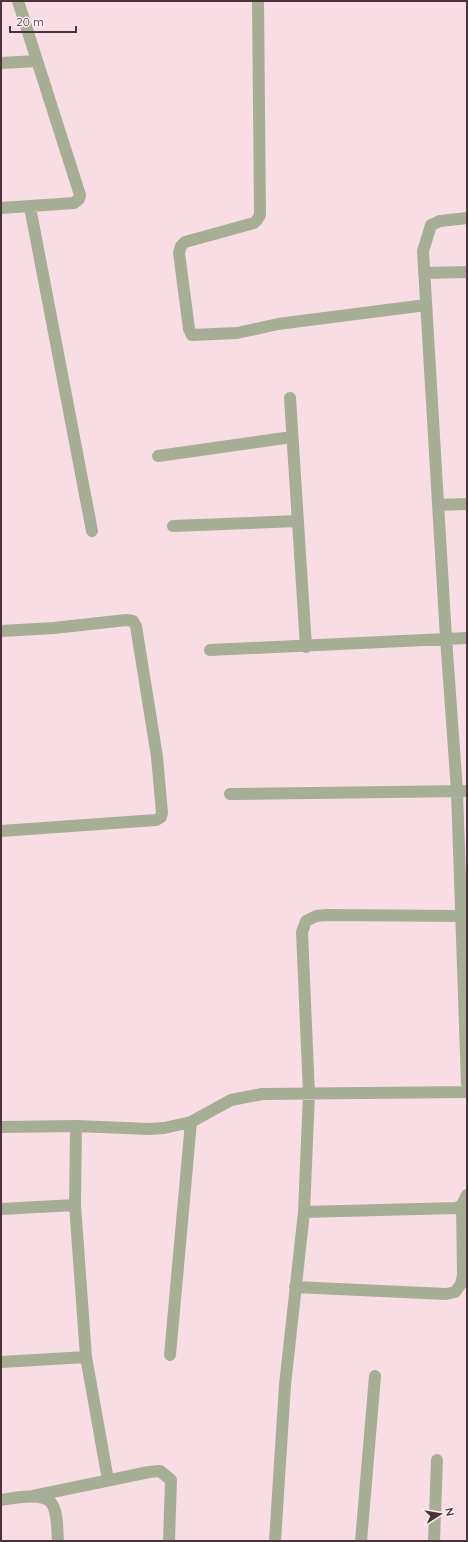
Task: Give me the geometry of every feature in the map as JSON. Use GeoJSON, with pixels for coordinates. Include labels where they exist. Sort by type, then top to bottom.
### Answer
{"type":"FeatureCollection","features":[{"type":"Feature","properties":{"kind":"street"},"geometry":{"type":"LineString","coordinates":[[1,208],[74,203],[79,199],[80,195],[18,1]]}},
{"type":"Feature","properties":{"kind":"street"},"geometry":{"type":"LineString","coordinates":[[258,1],[260,215],[258,220],[254,222],[185,242],[181,246],[179,253],[189,329],[192,335],[237,333],[278,324],[426,305]]}},
{"type":"Feature","properties":{"kind":"street"},"geometry":{"type":"LineString","coordinates":[[1,63],[36,61]]}},
{"type":"Feature","properties":{"kind":"street"},"geometry":{"type":"LineString","coordinates":[[30,207],[92,531]]}},
{"type":"Feature","properties":{"kind":"street"},"geometry":{"type":"LineString","coordinates":[[467,218],[440,221],[431,225],[423,251],[446,638],[462,791],[464,892],[461,916],[467,1084]]}},
{"type":"Feature","properties":{"kind":"street"},"geometry":{"type":"LineString","coordinates":[[424,273],[467,272]]}},
{"type":"Feature","properties":{"kind":"street"},"geometry":{"type":"LineString","coordinates":[[290,398],[306,647]]}},
{"type":"Feature","properties":{"kind":"street"},"geometry":{"type":"LineString","coordinates":[[158,456],[292,437]]}},
{"type":"Feature","properties":{"kind":"street"},"geometry":{"type":"LineString","coordinates":[[438,505],[467,504]]}},
{"type":"Feature","properties":{"kind":"street"},"geometry":{"type":"LineString","coordinates":[[173,526],[298,521]]}},
{"type":"Feature","properties":{"kind":"street"},"geometry":{"type":"LineString","coordinates":[[1,632],[126,620],[133,621],[136,626],[157,757],[162,813],[161,817],[156,820],[1,831]]}},
{"type":"Feature","properties":{"kind":"street"},"geometry":{"type":"LineString","coordinates":[[210,650],[306,647],[467,638]]}},
{"type":"Feature","properties":{"kind":"street"},"geometry":{"type":"LineString","coordinates":[[230,794],[462,791]]}},
{"type":"Feature","properties":{"kind":"street"},"geometry":{"type":"LineString","coordinates":[[275,1541],[285,1385],[304,1212],[309,1094],[302,932],[306,921],[316,916],[461,916]]}},
{"type":"Feature","properties":{"kind":"street"},"geometry":{"type":"LineString","coordinates":[[1,1127],[76,1126],[148,1129],[191,1122],[231,1100],[246,1096],[467,1092]]}},
{"type":"Feature","properties":{"kind":"street"},"geometry":{"type":"LineString","coordinates":[[170,1355],[191,1122]]}},
{"type":"Feature","properties":{"kind":"street"},"geometry":{"type":"LineString","coordinates":[[76,1126],[75,1205],[86,1357],[108,1480]]}},
{"type":"Feature","properties":{"kind":"street"},"geometry":{"type":"LineString","coordinates":[[304,1212],[456,1208],[465,1200]]}},
{"type":"Feature","properties":{"kind":"street"},"geometry":{"type":"LineString","coordinates":[[295,1287],[446,1294],[455,1292],[461,1284],[463,1275],[465,1200]]}},
{"type":"Feature","properties":{"kind":"street"},"geometry":{"type":"LineString","coordinates":[[1,1209],[75,1205]]}},
{"type":"Feature","properties":{"kind":"street"},"geometry":{"type":"LineString","coordinates":[[1,1362],[86,1357]]}},
{"type":"Feature","properties":{"kind":"street"},"geometry":{"type":"LineString","coordinates":[[361,1541],[375,1376]]}},
{"type":"Feature","properties":{"kind":"street"},"geometry":{"type":"LineString","coordinates":[[434,1541],[437,1460]]}},
{"type":"Feature","properties":{"kind":"street"},"geometry":{"type":"LineString","coordinates":[[1,1500],[33,1496],[108,1480],[160,1471],[171,1480],[169,1541]]}},
{"type":"Feature","properties":{"kind":"street"},"geometry":{"type":"LineString","coordinates":[[33,1496],[44,1498],[52,1504],[58,1541]]}}]}
